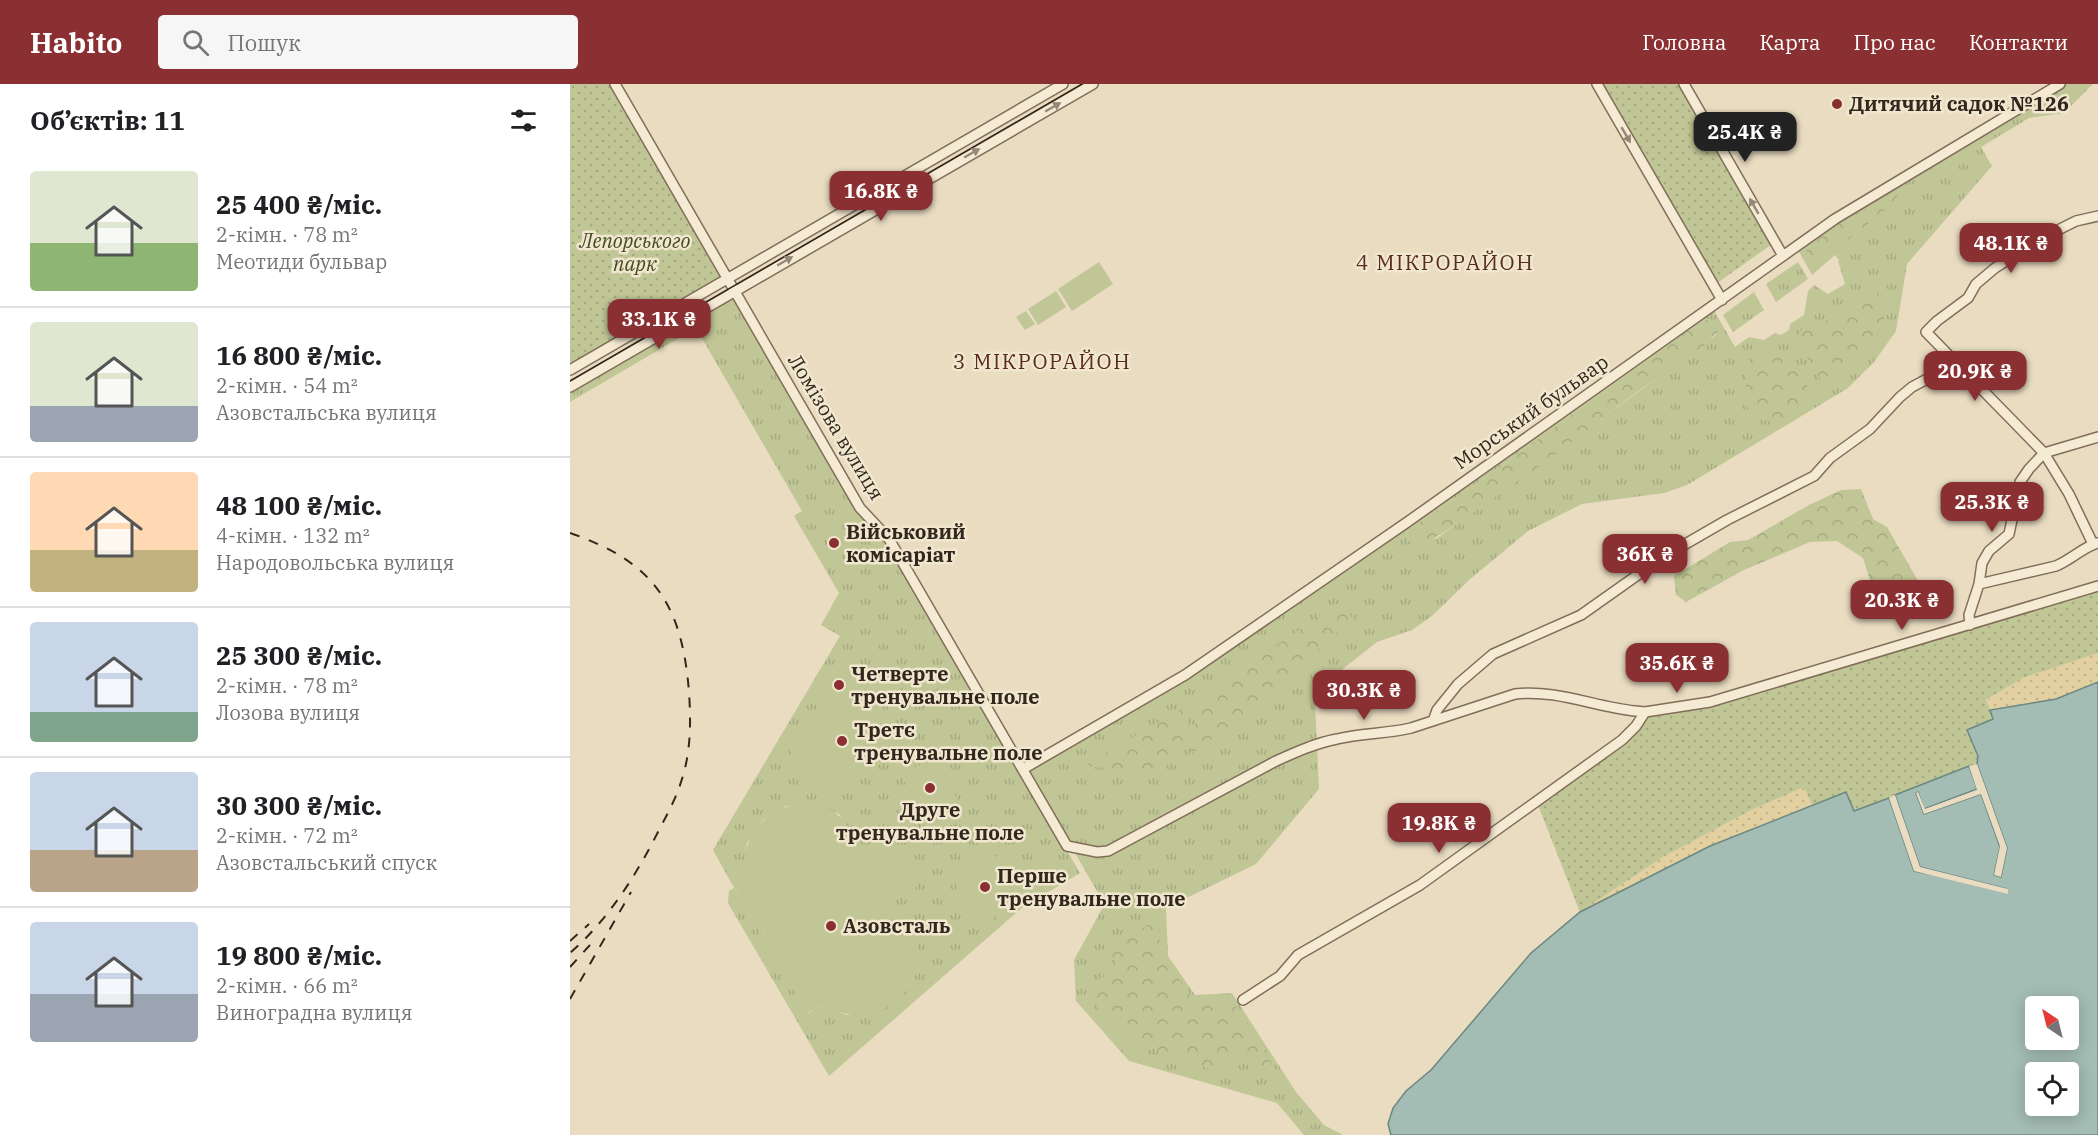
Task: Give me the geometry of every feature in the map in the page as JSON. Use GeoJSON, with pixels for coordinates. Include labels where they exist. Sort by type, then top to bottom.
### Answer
{"type":"FeatureCollection","features":[{"type":"Feature","properties":{"kind":"street","name":"Ломізова вулиця"},"geometry":{"type":"LineString","coordinates":[[615,84],[860,508],[889,539],[1067,846],[1097,852],[1108,851],[1295,753],[1338,739],[1393,732],[1433,721]]}},
{"type":"Feature","properties":{"kind":"street"},"geometry":{"type":"LineString","coordinates":[[570,370],[1063,84]]}},
{"type":"Feature","properties":{"kind":"street"},"geometry":{"type":"LineString","coordinates":[[570,387],[1093,84]]}},
{"type":"Feature","properties":{"kind":"street"},"geometry":{"type":"LineString","coordinates":[[1597,84],[1722,300]]}},
{"type":"Feature","properties":{"kind":"street"},"geometry":{"type":"LineString","coordinates":[[1684,84],[1783,256]]}},
{"type":"Feature","properties":{"kind":"street","name":"Морський бульвар"},"geometry":{"type":"LineString","coordinates":[[1023,769],[1185,675],[1416,516],[1835,219],[2060,84]]}},
{"type":"Feature","properties":{"kind":"street"},"geometry":{"type":"LineString","coordinates":[[1979,584],[2056,566],[2095,543],[2044,453],[1926,332],[1968,298],[1976,284],[1995,268],[2044,237],[2076,221],[2098,216]]}},
{"type":"Feature","properties":{"kind":"street"},"geometry":{"type":"LineString","coordinates":[[1433,721],[1437,710],[1458,684],[1493,654],[1581,615],[1663,557],[1728,520],[1814,476],[1830,458],[1870,429],[1912,387],[1957,363]]}},
{"type":"Feature","properties":{"kind":"street"},"geometry":{"type":"LineString","coordinates":[[1970,625],[1969,615],[1985,557],[2009,534],[2020,482],[2044,453],[2098,437]]}},
{"type":"Feature","properties":{"kind":"street"},"geometry":{"type":"LineString","coordinates":[[1433,721],[1515,694],[1531,692],[1622,710],[1645,712],[1714,701],[2098,586]]}},
{"type":"Feature","properties":{"kind":"street"},"geometry":{"type":"LineString","coordinates":[[1243,1000],[1280,976],[1298,955],[1420,885],[1622,741],[1645,712]]}},
{"type":"Feature","properties":{"kind":"green space","name":"Лепорського парк"},"geometry":{"type":"Polygon","coordinates":[[[570,84],[612,84],[723,276],[570,365],[570,84]]]}},
{"type":"Feature","properties":{"kind":"green space"},"geometry":{"type":"Polygon","coordinates":[[[1602,84],[1679,84],[1771,245],[1717,283],[1602,84]]]}},
{"type":"Feature","properties":{"kind":"green space"},"geometry":{"type":"Polygon","coordinates":[[[2066,84],[2093,84],[2064,113],[2029,118],[1981,147],[1992,166],[1907,264],[1896,331],[1874,362],[1848,388],[1687,485],[1664,493],[1582,504],[1528,531],[1469,580],[1432,616],[1412,630],[1377,642],[1344,668],[1315,702],[1319,789],[1256,864],[1166,908],[1168,956],[1195,995],[1232,993],[1296,1092],[1324,1125],[1343,1135],[1304,1135],[1277,1103],[1129,1061],[1076,1001],[1074,960],[1103,907],[1101,898],[1027,770],[1189,677],[1713,309],[1735,347],[1749,337],[1764,340],[1775,333],[1781,335],[1789,330],[1790,324],[1804,315],[1808,291],[1814,285],[1828,294],[1845,284],[1839,260],[1835,255],[1812,275],[1798,250],[1837,222],[2066,84]],[[1709,319],[1702,321],[1478,483],[1409,529],[1406,533],[1410,542],[1437,538],[1716,335],[1709,319]]]}},
{"type":"Feature","properties":{"kind":"green space"},"geometry":{"type":"Polygon","coordinates":[[[1893,193],[1897,197],[1894,203],[1819,263],[1813,265],[1809,263],[1805,253],[1820,238],[1860,210],[1893,193]]]}},
{"type":"Feature","properties":{"kind":"green space"},"geometry":{"type":"Polygon","coordinates":[[[1099,262],[1113,284],[1072,311],[1058,289],[1099,262]]]}},
{"type":"Feature","properties":{"kind":"green space"},"geometry":{"type":"Polygon","coordinates":[[[1798,262],[1808,279],[1776,302],[1766,284],[1798,262]]]}},
{"type":"Feature","properties":{"kind":"green space"},"geometry":{"type":"Polygon","coordinates":[[[1874,288],[1889,304],[1880,331],[1845,369],[1843,378],[1831,386],[1820,379],[1805,354],[1804,340],[1799,336],[1801,331],[1809,324],[1836,318],[1874,288]]]}},
{"type":"Feature","properties":{"kind":"green space"},"geometry":{"type":"Polygon","coordinates":[[[1056,291],[1066,307],[1038,325],[1028,309],[1056,291]]]}},
{"type":"Feature","properties":{"kind":"green space"},"geometry":{"type":"Polygon","coordinates":[[[1754,292],[1764,310],[1733,332],[1723,315],[1754,292]]]}},
{"type":"Feature","properties":{"kind":"green space"},"geometry":{"type":"Polygon","coordinates":[[[734,296],[857,509],[888,543],[1080,873],[1023,907],[829,1076],[728,903],[729,891],[734,888],[808,1013],[822,1005],[847,1015],[891,1005],[910,985],[914,977],[918,950],[891,902],[917,886],[867,862],[839,814],[814,804],[786,806],[763,820],[747,843],[744,871],[729,879],[713,850],[840,636],[821,625],[839,593],[794,516],[802,511],[696,328],[570,402],[570,392],[734,296]]]}},
{"type":"Feature","properties":{"kind":"green space"},"geometry":{"type":"Polygon","coordinates":[[[1026,311],[1035,324],[1025,330],[1016,317],[1026,311]]]}},
{"type":"Feature","properties":{"kind":"green space"},"geometry":{"type":"Polygon","coordinates":[[[1709,319],[1713,321],[1718,331],[1705,345],[1634,394],[1549,459],[1457,524],[1423,545],[1410,542],[1406,533],[1409,529],[1478,483],[1676,339],[1702,321],[1709,319]]]}},
{"type":"Feature","properties":{"kind":"green space"},"geometry":{"type":"Polygon","coordinates":[[[1768,352],[1792,360],[1806,381],[1811,406],[1787,421],[1768,421],[1755,415],[1746,405],[1747,373],[1751,357],[1768,352]]]}},
{"type":"Feature","properties":{"kind":"green space"},"geometry":{"type":"Polygon","coordinates":[[[1861,489],[1873,519],[1887,527],[1933,607],[1898,618],[1878,606],[1863,558],[1837,541],[1810,542],[1744,570],[1686,602],[1676,595],[1674,576],[1730,542],[1748,540],[1809,505],[1841,490],[1861,489]]]}},
{"type":"Feature","properties":{"kind":"green space"},"geometry":{"type":"Polygon","coordinates":[[[2098,586],[2098,653],[2023,678],[1986,700],[1994,719],[1967,730],[1978,756],[1977,764],[1854,812],[1846,792],[1812,805],[1804,787],[1751,810],[1663,857],[1580,912],[1536,800],[1622,740],[1645,712],[1695,704],[2098,586]]]}},
{"type":"Feature","properties":{"kind":"green space"},"geometry":{"type":"Polygon","coordinates":[[[1341,601],[1353,619],[1243,715],[1190,755],[1200,698],[1341,601]]]}},
{"type":"Feature","properties":{"kind":"green space","name":"Четверте тренувальне поле"},"geometry":{"type":"Polygon","coordinates":[[[854,664],[865,684],[825,707],[813,687],[854,664]]]}},
{"type":"Feature","properties":{"kind":"green space","name":"Третє тренувальне поле"},"geometry":{"type":"Polygon","coordinates":[[[869,687],[902,744],[815,794],[782,738],[869,687]]]}},
{"type":"Feature","properties":{"kind":"green space"},"geometry":{"type":"Polygon","coordinates":[[[1191,703],[1184,749],[1149,772],[1084,766],[1191,703]]]}},
{"type":"Feature","properties":{"kind":"green space","name":"Друге тренувальне поле"},"geometry":{"type":"Polygon","coordinates":[[[933,757],[958,800],[926,818],[901,776],[933,757]]]}},
{"type":"Feature","properties":{"kind":"green space","name":"Азовсталь"},"geometry":{"type":"Polygon","coordinates":[[[804,803],[829,809],[837,815],[850,830],[867,862],[894,846],[918,886],[891,902],[917,946],[919,958],[916,973],[906,991],[897,1001],[874,1013],[847,1014],[822,1005],[807,1013],[729,879],[744,870],[748,844],[760,824],[779,810],[804,803]]]}},
{"type":"Feature","properties":{"kind":"green space","name":"Перше тренувальне поле"},"geometry":{"type":"Polygon","coordinates":[[[991,849],[1022,901],[980,926],[949,873],[991,849]]]}},
{"type":"Feature","properties":{"kind":"green space"},"geometry":{"type":"Polygon","coordinates":[[[1150,924],[1158,930],[1162,956],[1194,999],[1231,999],[1276,1071],[1262,1073],[1238,1051],[1215,1072],[1177,1054],[1136,1045],[1103,1016],[1095,1002],[1093,982],[1117,970],[1111,951],[1120,941],[1150,924]]]}},
{"type":"Feature","properties":{"kind":"sand"},"geometry":{"type":"Polygon","coordinates":[[[2098,653],[2098,682],[2056,699],[1990,710],[1986,701],[2023,678],[2098,653]]]}},
{"type":"Feature","properties":{"kind":"sand"},"geometry":{"type":"Polygon","coordinates":[[[1804,787],[1812,805],[1710,846],[1580,912],[1663,857],[1751,810],[1804,787]]]}},
{"type":"Feature","properties":{"kind":"water"},"geometry":{"type":"Polygon","coordinates":[[[2098,682],[2098,1135],[1391,1135],[1388,1124],[1393,1108],[1406,1091],[1431,1070],[1531,953],[1580,912],[1710,846],[1846,792],[1854,811],[1889,798],[1914,871],[2007,889],[1920,867],[1895,795],[1969,766],[1977,789],[1924,809],[1918,792],[1916,793],[1924,814],[1981,794],[2000,847],[1994,875],[2001,877],[2007,848],[1977,764],[1978,756],[1967,730],[1993,719],[1990,710],[2056,699],[2098,682]]]}},
{"type":"Feature","properties":{"kind":"pier"},"geometry":{"type":"Polygon","coordinates":[[[1977,764],[2007,848],[2001,877],[1994,875],[2000,846],[1981,794],[1924,814],[1916,793],[1918,792],[1925,809],[1977,790],[1969,766],[1972,765],[2003,846],[1999,873],[2004,848],[1974,765],[1977,764]]]}},
{"type":"Feature","properties":{"kind":"pier"},"geometry":{"type":"Polygon","coordinates":[[[1895,795],[1920,867],[2008,889],[2008,894],[1914,871],[1889,798],[1891,797],[1916,869],[1919,869],[1892,796],[1895,795]]]}},
{"type":"Feature","properties":{"kind":"tram line"},"geometry":{"type":"LineString","coordinates":[[570,381],[1082,84]]}},
{"type":"Feature","properties":{"kind":"railway"},"geometry":{"type":"LineString","coordinates":[[570,533],[623,558],[643,573],[658,590],[679,634],[685,661],[690,715],[687,760],[669,811],[642,862],[610,911],[570,953]]}},
{"type":"Feature","properties":{"kind":"railway"},"geometry":{"type":"LineString","coordinates":[[570,999],[631,892]]}},
{"type":"Feature","properties":{"kind":"railway"},"geometry":{"type":"LineString","coordinates":[[570,941],[589,924]]}},
{"type":"Feature","properties":{"kind":"railway"},"geometry":{"type":"LineString","coordinates":[[570,967],[590,945]]}},
{"type":"Feature","properties":{"kind":"place","name":"Дитячий садок №126"},"geometry":{"type":"Point","coordinates":[1837,104]}},
{"type":"Feature","properties":{"kind":"place","name":"Військовий комісаріат"},"geometry":{"type":"Point","coordinates":[834,543]}},
{"type":"Feature","properties":{"kind":"place","name":"Четверте тренувальне поле"},"geometry":{"type":"Point","coordinates":[839,685]}},
{"type":"Feature","properties":{"kind":"place","name":"Третє тренувальне поле"},"geometry":{"type":"Point","coordinates":[842,741]}},
{"type":"Feature","properties":{"kind":"place","name":"Друге тренувальне поле"},"geometry":{"type":"Point","coordinates":[930,788]}},
{"type":"Feature","properties":{"kind":"place","name":"Перше тренувальне поле"},"geometry":{"type":"Point","coordinates":[985,887]}},
{"type":"Feature","properties":{"kind":"place","name":"Азовсталь"},"geometry":{"type":"Point","coordinates":[831,926]}},
{"type":"Feature","properties":{"kind":"district","name":"4 МІКРОРАЙОН"},"geometry":{"type":"Point","coordinates":[1445,263]}},
{"type":"Feature","properties":{"kind":"district","name":"3 МІКРОРАЙОН"},"geometry":{"type":"Point","coordinates":[1042,362]}}]}
